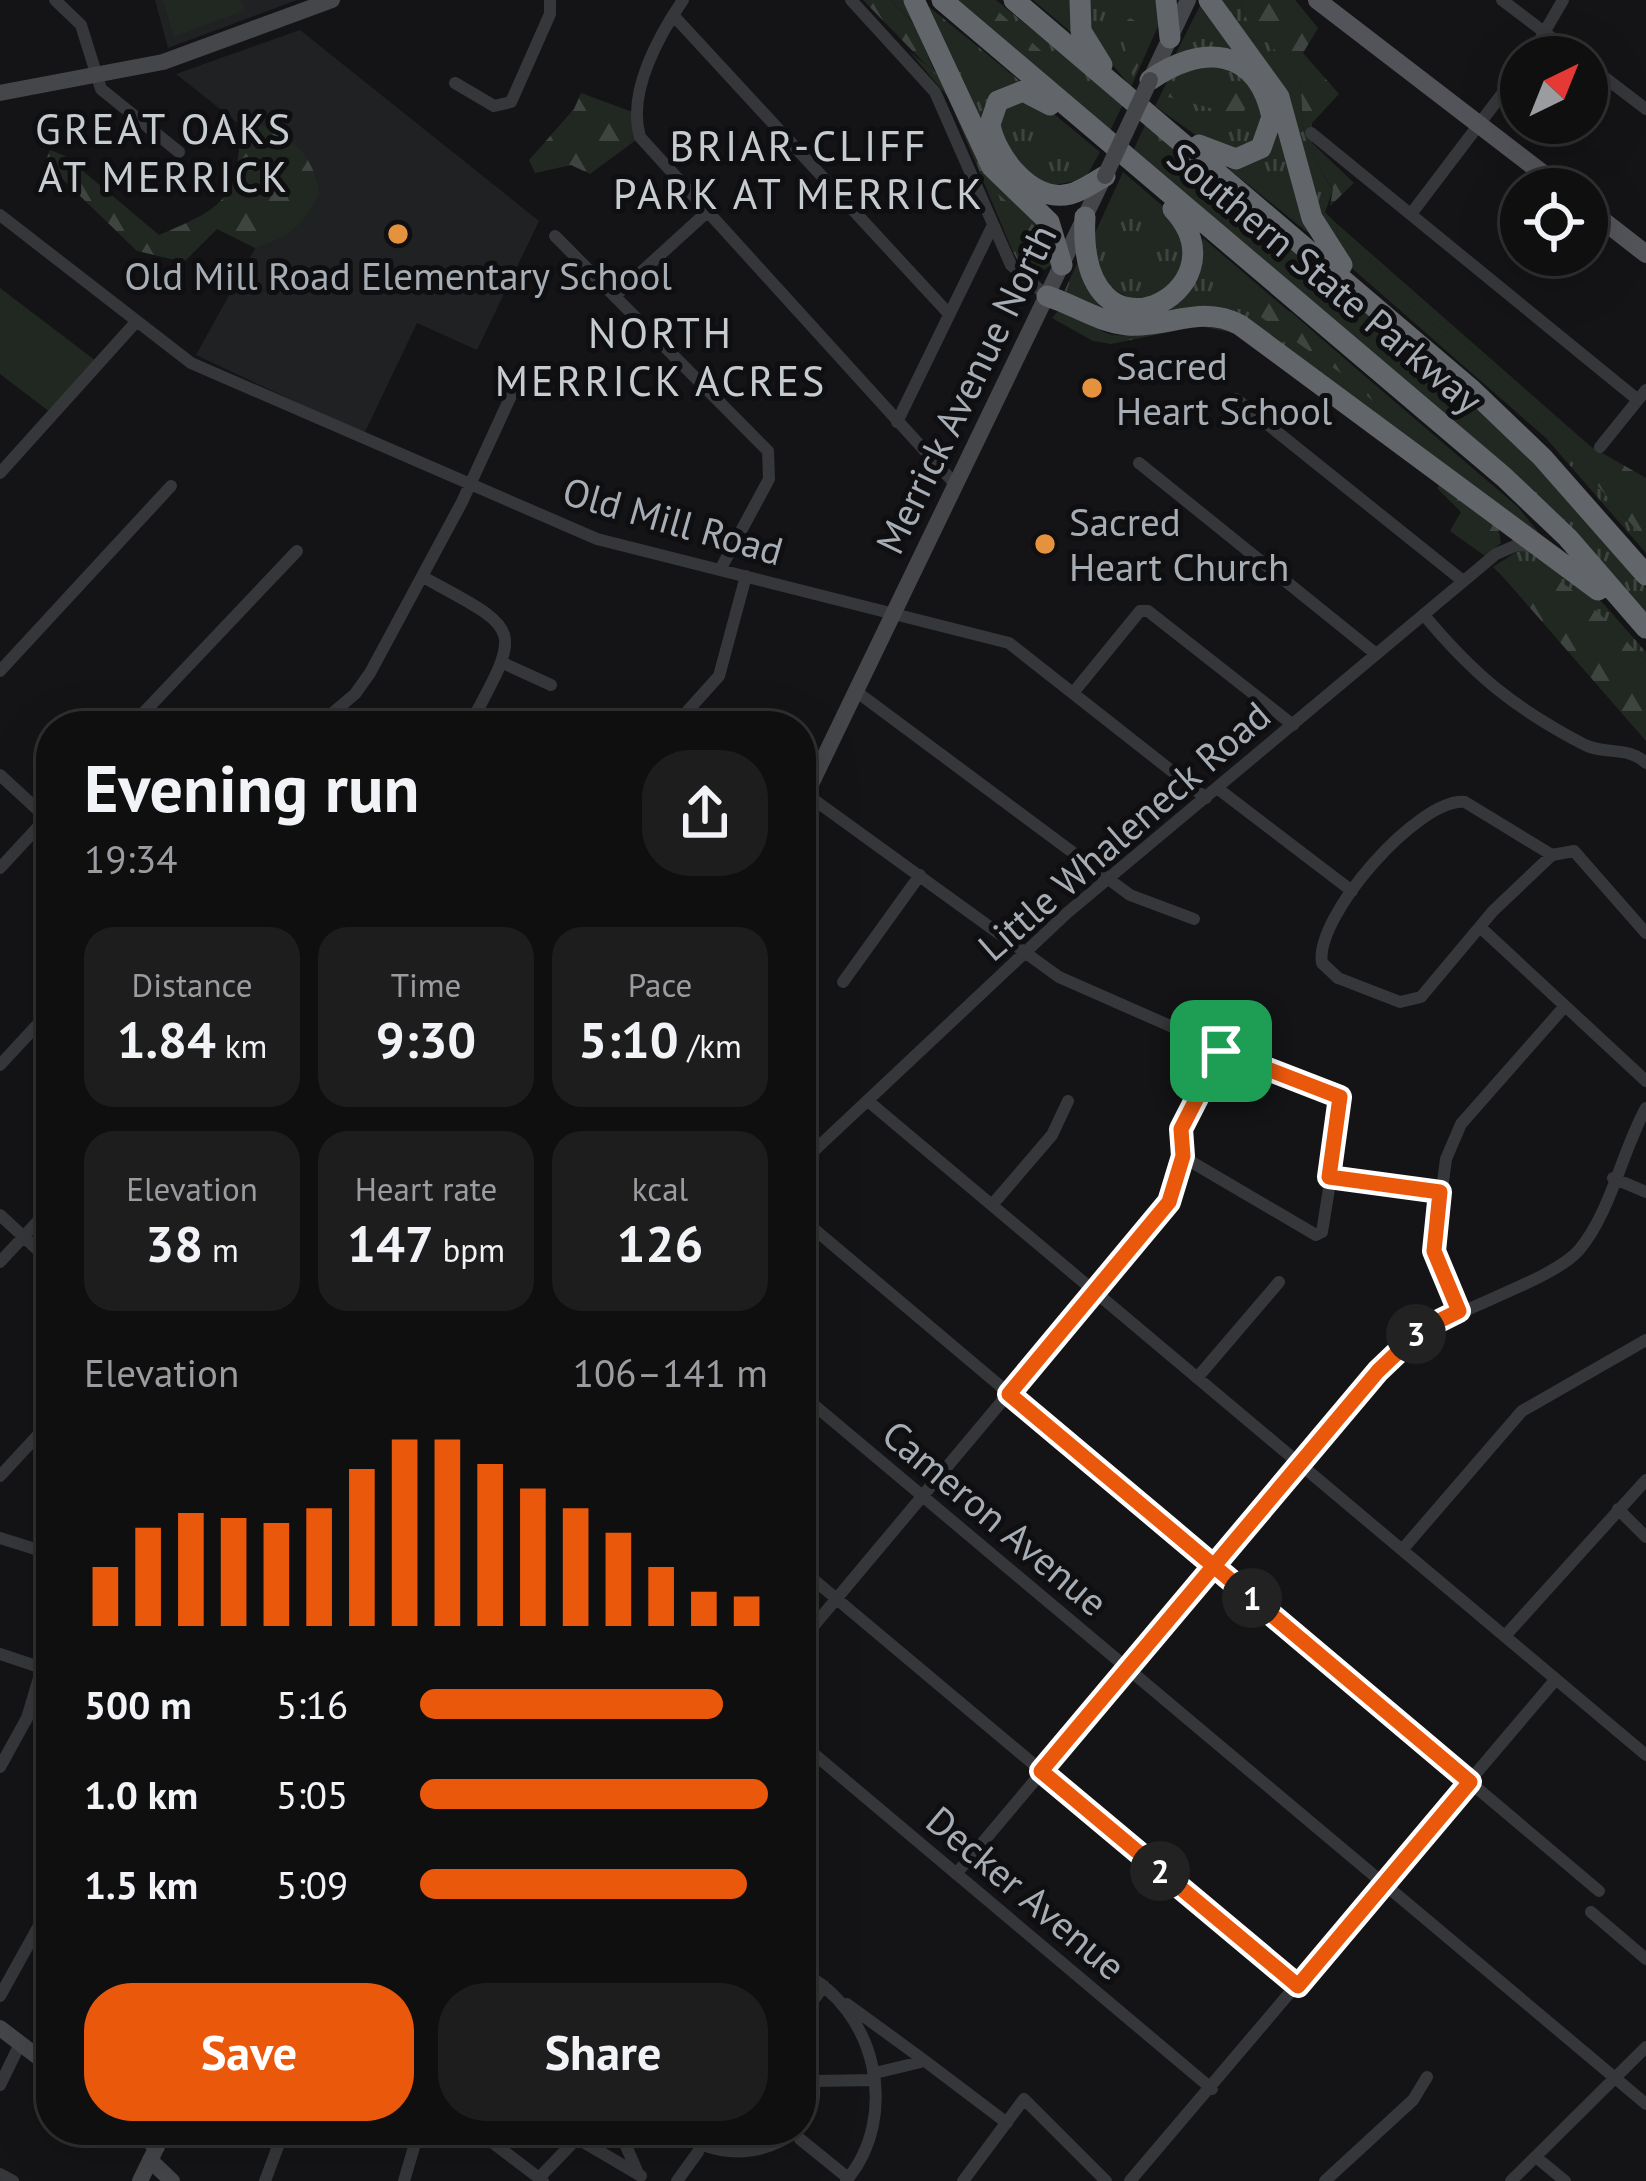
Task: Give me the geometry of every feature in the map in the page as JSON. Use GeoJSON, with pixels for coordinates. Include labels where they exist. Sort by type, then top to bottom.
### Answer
{"type":"FeatureCollection","features":[{"type":"Feature","properties":{"kind":"highway"},"geometry":{"type":"LineString","coordinates":[[914,0],[992,167],[1049,222],[1062,265]]}},
{"type":"Feature","properties":{"kind":"highway","name":"Southern State Parkway"},"geometry":{"type":"LineString","coordinates":[[941,0],[1517,489],[1646,628]]}},
{"type":"Feature","properties":{"kind":"highway","name":"Southern State Parkway"},"geometry":{"type":"LineString","coordinates":[[1014,0],[1472,390],[1542,457],[1646,575]]}},
{"type":"Feature","properties":{"kind":"highway"},"geometry":{"type":"LineString","coordinates":[[1080,0],[1081,31],[1120,91]]}},
{"type":"Feature","properties":{"kind":"highway"},"geometry":{"type":"LineString","coordinates":[[1166,0],[1170,38]]}},
{"type":"Feature","properties":{"kind":"highway"},"geometry":{"type":"LineString","coordinates":[[1209,0],[1279,97],[1312,218],[1328,248],[1432,342],[1472,390]]}},
{"type":"Feature","properties":{"kind":"highway"},"geometry":{"type":"LineString","coordinates":[[1150,80],[1191,57],[1224,58],[1257,81],[1272,117],[1265,144],[1253,155],[1236,159],[1216,154],[1153,118]]}},
{"type":"Feature","properties":{"kind":"highway"},"geometry":{"type":"LineString","coordinates":[[1102,136],[1023,91],[1001,98],[990,118],[1002,154],[1036,188],[1070,195],[1105,176]]}},
{"type":"Feature","properties":{"kind":"highway"},"geometry":{"type":"LineString","coordinates":[[1085,217],[1085,266],[1109,299],[1143,308],[1180,289],[1192,266],[1190,232],[1134,163]]}},
{"type":"Feature","properties":{"kind":"highway"},"geometry":{"type":"LineString","coordinates":[[1047,296],[1123,324],[1195,315],[1233,321],[1561,560],[1603,595],[1646,644]]}},
{"type":"Feature","properties":{"kind":"main road"},"geometry":{"type":"LineString","coordinates":[[0,93],[163,62],[332,0]]}},
{"type":"Feature","properties":{"kind":"main road","name":"Merrick Avenue North"},"geometry":{"type":"LineString","coordinates":[[816,774],[1188,0]]}},
{"type":"Feature","properties":{"kind":"main road"},"geometry":{"type":"LineString","coordinates":[[1318,0],[1536,168]]}},
{"type":"Feature","properties":{"kind":"main road"},"geometry":{"type":"LineString","coordinates":[[1608,224],[1646,254]]}},
{"type":"Feature","properties":{"kind":"main road"},"geometry":{"type":"LineString","coordinates":[[0,2028],[36,2056]]}},
{"type":"Feature","properties":{"kind":"main road"},"geometry":{"type":"LineString","coordinates":[[140,2181],[157,2146]]}},
{"type":"Feature","properties":{"kind":"main road"},"geometry":{"type":"LineString","coordinates":[[157,2146],[172,2181]]}},
{"type":"Feature","properties":{"kind":"street"},"geometry":{"type":"LineString","coordinates":[[55,0],[81,25],[93,75],[117,104],[179,152]]}},
{"type":"Feature","properties":{"kind":"street"},"geometry":{"type":"LineString","coordinates":[[455,83],[494,106],[511,102],[550,14],[550,0]]}},
{"type":"Feature","properties":{"kind":"street"},"geometry":{"type":"LineString","coordinates":[[683,0],[639,91],[635,120],[651,153],[956,485]]}},
{"type":"Feature","properties":{"kind":"street"},"geometry":{"type":"LineString","coordinates":[[850,0],[935,92],[1012,266],[1047,296]]}},
{"type":"Feature","properties":{"kind":"street"},"geometry":{"type":"LineString","coordinates":[[1502,0],[1549,36]]}},
{"type":"Feature","properties":{"kind":"street"},"geometry":{"type":"LineString","coordinates":[[1542,36],[1563,0]]}},
{"type":"Feature","properties":{"kind":"street"},"geometry":{"type":"LineString","coordinates":[[673,15],[950,314]]}},
{"type":"Feature","properties":{"kind":"street"},"geometry":{"type":"LineString","coordinates":[[1608,80],[1642,106],[1646,85]]}},
{"type":"Feature","properties":{"kind":"street"},"geometry":{"type":"LineString","coordinates":[[1411,214],[1500,97]]}},
{"type":"Feature","properties":{"kind":"street"},"geometry":{"type":"LineString","coordinates":[[1311,133],[1642,395],[1600,447]]}},
{"type":"Feature","properties":{"kind":"street"},"geometry":{"type":"LineString","coordinates":[[616,296],[706,213]]}},
{"type":"Feature","properties":{"kind":"street","name":"Old Mill Road"},"geometry":{"type":"LineString","coordinates":[[0,215],[190,363],[597,539],[1009,643],[1352,891]]}},
{"type":"Feature","properties":{"kind":"street"},"geometry":{"type":"LineString","coordinates":[[897,422],[993,225]]}},
{"type":"Feature","properties":{"kind":"street"},"geometry":{"type":"LineString","coordinates":[[555,236],[769,451],[769,478],[720,570]]}},
{"type":"Feature","properties":{"kind":"street"},"geometry":{"type":"LineString","coordinates":[[0,473],[136,322]]}},
{"type":"Feature","properties":{"kind":"street"},"geometry":{"type":"LineString","coordinates":[[335,711],[356,694],[423,577],[515,387]]}},
{"type":"Feature","properties":{"kind":"street"},"geometry":{"type":"LineString","coordinates":[[1236,399],[1463,581]]}},
{"type":"Feature","properties":{"kind":"street"},"geometry":{"type":"LineString","coordinates":[[1139,463],[1376,654]]}},
{"type":"Feature","properties":{"kind":"street"},"geometry":{"type":"LineString","coordinates":[[0,671],[170,486]]}},
{"type":"Feature","properties":{"kind":"street"},"geometry":{"type":"LineString","coordinates":[[1476,497],[1505,529],[1496,554]]}},
{"type":"Feature","properties":{"kind":"street"},"geometry":{"type":"LineString","coordinates":[[1496,554],[1522,544],[1561,560]]}},
{"type":"Feature","properties":{"kind":"street"},"geometry":{"type":"LineString","coordinates":[[145,711],[297,550]]}},
{"type":"Feature","properties":{"kind":"street","name":"Little Whaleneck Road"},"geometry":{"type":"LineString","coordinates":[[816,1149],[1110,877],[1496,554]]}},
{"type":"Feature","properties":{"kind":"street"},"geometry":{"type":"LineString","coordinates":[[688,711],[719,676],[746,576]]}},
{"type":"Feature","properties":{"kind":"street"},"geometry":{"type":"LineString","coordinates":[[423,577],[499,620],[508,641],[503,663],[477,711]]}},
{"type":"Feature","properties":{"kind":"street"},"geometry":{"type":"LineString","coordinates":[[1073,692],[1123,629],[1148,611],[1293,725]]}},
{"type":"Feature","properties":{"kind":"street"},"geometry":{"type":"LineString","coordinates":[[1424,615],[1491,687],[1588,746],[1633,752],[1646,763]]}},
{"type":"Feature","properties":{"kind":"street"},"geometry":{"type":"LineString","coordinates":[[503,663],[551,685]]}},
{"type":"Feature","properties":{"kind":"street"},"geometry":{"type":"LineString","coordinates":[[856,692],[1141,902],[1195,919]]}},
{"type":"Feature","properties":{"kind":"street"},"geometry":{"type":"LineString","coordinates":[[0,775],[36,806]]}},
{"type":"Feature","properties":{"kind":"street"},"geometry":{"type":"LineString","coordinates":[[1552,855],[1465,802],[1435,808],[1379,856],[1352,891],[1321,945],[1322,963],[1337,978],[1400,1002],[1421,997],[1480,927],[1552,855],[1574,851],[1646,932]]}},
{"type":"Feature","properties":{"kind":"street"},"geometry":{"type":"LineString","coordinates":[[816,807],[920,875],[1059,977],[1221,1051],[1340,1097],[1322,1232],[1311,1235],[1183,1156]]}},
{"type":"Feature","properties":{"kind":"street"},"geometry":{"type":"LineString","coordinates":[[0,868],[36,832]]}},
{"type":"Feature","properties":{"kind":"street"},"geometry":{"type":"LineString","coordinates":[[844,982],[920,875]]}},
{"type":"Feature","properties":{"kind":"street"},"geometry":{"type":"LineString","coordinates":[[1480,927],[1646,1081]]}},
{"type":"Feature","properties":{"kind":"street"},"geometry":{"type":"LineString","coordinates":[[1459,1311],[1434,1251],[1446,1159],[1461,1124],[1565,1006]]}},
{"type":"Feature","properties":{"kind":"street"},"geometry":{"type":"LineString","coordinates":[[0,1065],[36,1026]]}},
{"type":"Feature","properties":{"kind":"street"},"geometry":{"type":"LineString","coordinates":[[816,1623],[1169,1202],[1183,1156],[1181,1129],[1221,1051]]}},
{"type":"Feature","properties":{"kind":"street"},"geometry":{"type":"LineString","coordinates":[[868,1101],[1646,1755]]}},
{"type":"Feature","properties":{"kind":"street"},"geometry":{"type":"LineString","coordinates":[[992,1205],[1052,1135],[1068,1101]]}},
{"type":"Feature","properties":{"kind":"street"},"geometry":{"type":"LineString","coordinates":[[956,1874],[1401,1346],[1459,1311],[1572,1256],[1587,1238],[1646,1108]]}},
{"type":"Feature","properties":{"kind":"street"},"geometry":{"type":"LineString","coordinates":[[1329,1177],[1440,1192]]}},
{"type":"Feature","properties":{"kind":"street"},"geometry":{"type":"LineString","coordinates":[[1613,1178],[1646,1192]]}},
{"type":"Feature","properties":{"kind":"street"},"geometry":{"type":"LineString","coordinates":[[0,1215],[36,1248]]}},
{"type":"Feature","properties":{"kind":"street"},"geometry":{"type":"LineString","coordinates":[[0,1262],[36,1223]]}},
{"type":"Feature","properties":{"kind":"street"},"geometry":{"type":"LineString","coordinates":[[816,1231],[1599,1891]]}},
{"type":"Feature","properties":{"kind":"street"},"geometry":{"type":"LineString","coordinates":[[1197,1378],[1279,1282]]}},
{"type":"Feature","properties":{"kind":"street"},"geometry":{"type":"LineString","coordinates":[[1402,1550],[1522,1411],[1646,1340]]}},
{"type":"Feature","properties":{"kind":"street","name":"Cameron Avenue"},"geometry":{"type":"LineString","coordinates":[[816,1407],[1646,2104]]}},
{"type":"Feature","properties":{"kind":"street"},"geometry":{"type":"LineString","coordinates":[[0,1476],[36,1437]]}},
{"type":"Feature","properties":{"kind":"street"},"geometry":{"type":"LineString","coordinates":[[1505,1636],[1646,1480]]}},
{"type":"Feature","properties":{"kind":"street"},"geometry":{"type":"LineString","coordinates":[[1618,1509],[1646,1537]]}},
{"type":"Feature","properties":{"kind":"street"},"geometry":{"type":"LineString","coordinates":[[0,1538],[36,1549]]}},
{"type":"Feature","properties":{"kind":"street"},"geometry":{"type":"LineString","coordinates":[[816,1582],[1298,1986]]}},
{"type":"Feature","properties":{"kind":"street"},"geometry":{"type":"LineString","coordinates":[[0,1654],[36,1666]]}},
{"type":"Feature","properties":{"kind":"street"},"geometry":{"type":"LineString","coordinates":[[1130,2181],[1556,1679]]}},
{"type":"Feature","properties":{"kind":"street"},"geometry":{"type":"LineString","coordinates":[[0,1767],[36,1696]]}},
{"type":"Feature","properties":{"kind":"street","name":"Decker Avenue"},"geometry":{"type":"LineString","coordinates":[[816,1757],[1212,2089]]}},
{"type":"Feature","properties":{"kind":"street"},"geometry":{"type":"LineString","coordinates":[[1591,1912],[1646,1958]]}},
{"type":"Feature","properties":{"kind":"street"},"geometry":{"type":"LineString","coordinates":[[0,1996],[36,1931]]}},
{"type":"Feature","properties":{"kind":"street"},"geometry":{"type":"LineString","coordinates":[[816,1981],[1007,2123]]}},
{"type":"Feature","properties":{"kind":"street"},"geometry":{"type":"LineString","coordinates":[[816,1996],[824,1986]]}},
{"type":"Feature","properties":{"kind":"street"},"geometry":{"type":"LineString","coordinates":[[807,2145],[847,2180],[871,2134],[875,2077],[841,2000]]}},
{"type":"Feature","properties":{"kind":"street"},"geometry":{"type":"LineString","coordinates":[[0,2085],[20,2044]]}},
{"type":"Feature","properties":{"kind":"street"},"geometry":{"type":"LineString","coordinates":[[1511,2181],[1646,2047]]}},
{"type":"Feature","properties":{"kind":"street"},"geometry":{"type":"LineString","coordinates":[[816,2081],[875,2077],[925,2061]]}},
{"type":"Feature","properties":{"kind":"street"},"geometry":{"type":"LineString","coordinates":[[1325,2181],[1413,2100],[1427,2077]]}},
{"type":"Feature","properties":{"kind":"street"},"geometry":{"type":"LineString","coordinates":[[963,2181],[1024,2099],[1106,2181]]}},
{"type":"Feature","properties":{"kind":"street"},"geometry":{"type":"LineString","coordinates":[[265,2181],[278,2145]]}},
{"type":"Feature","properties":{"kind":"street"},"geometry":{"type":"LineString","coordinates":[[404,2181],[415,2145]]}},
{"type":"Feature","properties":{"kind":"street"},"geometry":{"type":"LineString","coordinates":[[496,2145],[541,2180],[566,2145]]}},
{"type":"Feature","properties":{"kind":"street"},"geometry":{"type":"LineString","coordinates":[[592,2145],[644,2179]]}},
{"type":"Feature","properties":{"kind":"street"},"geometry":{"type":"LineString","coordinates":[[627,2145],[644,2179]]}},
{"type":"Feature","properties":{"kind":"street"},"geometry":{"type":"LineString","coordinates":[[692,2145],[698,2152],[747,2167],[776,2160],[793,2145]]}},
{"type":"Feature","properties":{"kind":"street"},"geometry":{"type":"LineString","coordinates":[[677,2181],[698,2152]]}},
{"type":"Feature","properties":{"kind":"street"},"geometry":{"type":"LineString","coordinates":[[1536,2157],[1565,2181]]}},
{"type":"Feature","properties":{"kind":"street"},"geometry":{"type":"LineString","coordinates":[[0,2174],[13,2181]]}},
{"type":"Feature","properties":{"kind":"shaded area"},"geometry":{"type":"Polygon","coordinates":[[[155,0],[297,0],[168,48],[155,0]]]}},
{"type":"Feature","properties":{"kind":"shaded area","name":"Old Mill Road Elementary School"},"geometry":{"type":"Polygon","coordinates":[[[300,30],[539,221],[477,350],[417,323],[364,434],[196,355],[298,171],[176,74],[300,30]]]}},
{"type":"Feature","properties":{"kind":"green space"},"geometry":{"type":"Polygon","coordinates":[[[163,0],[240,0],[245,10],[174,37],[163,0]]]}},
{"type":"Feature","properties":{"kind":"green space"},"geometry":{"type":"Polygon","coordinates":[[[863,0],[890,0],[915,25],[936,75],[863,0]]]}},
{"type":"Feature","properties":{"kind":"green space"},"geometry":{"type":"Polygon","coordinates":[[[890,0],[907,0],[1045,225],[1049,258],[1037,278],[1022,268],[1013,252],[948,97],[909,51],[937,74],[916,25],[890,0]]]}},
{"type":"Feature","properties":{"kind":"green space"},"geometry":{"type":"Polygon","coordinates":[[[955,0],[996,0],[1123,104],[1110,131],[955,0]]]}},
{"type":"Feature","properties":{"kind":"green space"},"geometry":{"type":"Polygon","coordinates":[[[965,0],[986,0],[1063,71],[1056,72],[965,0]]]}},
{"type":"Feature","properties":{"kind":"green space"},"geometry":{"type":"Polygon","coordinates":[[[1033,0],[1077,0],[1072,33],[1033,0]]]}},
{"type":"Feature","properties":{"kind":"green space"},"geometry":{"type":"Polygon","coordinates":[[[1085,0],[1162,0],[1159,24],[1131,87],[1089,36],[1085,0]]]}},
{"type":"Feature","properties":{"kind":"green space"},"geometry":{"type":"Polygon","coordinates":[[[1203,0],[1241,50],[1176,53],[1203,0]]]}},
{"type":"Feature","properties":{"kind":"green space"},"geometry":{"type":"Polygon","coordinates":[[[1215,0],[1239,0],[1250,23],[1295,74],[1306,138],[1333,190],[1325,212],[1336,223],[1337,236],[1382,271],[1409,308],[1486,358],[1646,541],[1646,553],[1546,438],[1346,263],[1215,0]]]}},
{"type":"Feature","properties":{"kind":"green space"},"geometry":{"type":"Polygon","coordinates":[[[1239,0],[1295,0],[1318,28],[1303,53],[1339,94],[1312,123],[1312,143],[1354,183],[1330,206],[1333,189],[1306,138],[1295,74],[1250,23],[1239,0]]]}},
{"type":"Feature","properties":{"kind":"green space"},"geometry":{"type":"Polygon","coordinates":[[[922,1],[1026,86],[978,125],[922,1]]]}},
{"type":"Feature","properties":{"kind":"green space"},"geometry":{"type":"Polygon","coordinates":[[[1130,18],[1144,26],[1150,41],[1133,77],[1119,27],[1130,18]]]}},
{"type":"Feature","properties":{"kind":"green space"},"geometry":{"type":"Polygon","coordinates":[[[1217,63],[1239,72],[1265,109],[1252,150],[1211,146],[1155,106],[1170,76],[1217,63]]]}},
{"type":"Feature","properties":{"kind":"green space"},"geometry":{"type":"Polygon","coordinates":[[[1233,84],[1250,101],[1241,116],[1168,97],[1173,86],[1193,90],[1233,84]]]}},
{"type":"Feature","properties":{"kind":"green space"},"geometry":{"type":"Polygon","coordinates":[[[581,93],[635,113],[640,137],[590,174],[571,165],[535,173],[529,160],[574,109],[581,93]]]}},
{"type":"Feature","properties":{"kind":"green space"},"geometry":{"type":"Polygon","coordinates":[[[1009,101],[1038,101],[1100,152],[1085,179],[1044,187],[1007,152],[997,114],[1009,101]]]}},
{"type":"Feature","properties":{"kind":"green space"},"geometry":{"type":"Polygon","coordinates":[[[251,122],[297,147],[312,167],[319,193],[301,222],[277,239],[255,248],[217,229],[184,262],[137,251],[45,162],[50,150],[65,156],[159,235],[200,216],[224,197],[236,169],[241,125],[251,122]]]}},
{"type":"Feature","properties":{"kind":"green space"},"geometry":{"type":"Polygon","coordinates":[[[1146,123],[1503,430],[1646,588],[1646,613],[1511,472],[1134,149],[1146,123]]]}},
{"type":"Feature","properties":{"kind":"green space"},"geometry":{"type":"Polygon","coordinates":[[[1278,133],[1311,230],[1307,232],[1229,169],[1278,133]]]}},
{"type":"Feature","properties":{"kind":"green space"},"geometry":{"type":"Polygon","coordinates":[[[1123,172],[1172,214],[1187,250],[1169,293],[1140,303],[1095,280],[1095,233],[1123,172]]]}},
{"type":"Feature","properties":{"kind":"green space"},"geometry":{"type":"Polygon","coordinates":[[[998,194],[1050,240],[1051,265],[1042,271],[1015,239],[998,194]]]}},
{"type":"Feature","properties":{"kind":"green space"},"geometry":{"type":"Polygon","coordinates":[[[1336,223],[1590,446],[1646,478],[1646,541],[1486,358],[1409,308],[1382,271],[1337,236],[1336,223]]]}},
{"type":"Feature","properties":{"kind":"green space"},"geometry":{"type":"Polygon","coordinates":[[[1203,238],[1518,507],[1550,547],[1245,323],[1110,318],[1064,292],[1079,259],[1086,287],[1104,304],[1143,310],[1179,303],[1203,238]]]}},
{"type":"Feature","properties":{"kind":"green space"},"geometry":{"type":"Polygon","coordinates":[[[0,288],[96,361],[50,412],[0,374],[0,288]]]}},
{"type":"Feature","properties":{"kind":"green space"},"geometry":{"type":"Polygon","coordinates":[[[1270,301],[1292,313],[1416,421],[1393,419],[1345,376],[1258,315],[1258,305],[1270,301]]]}},
{"type":"Feature","properties":{"kind":"green space"},"geometry":{"type":"Polygon","coordinates":[[[1060,309],[1115,335],[1196,324],[1245,334],[1403,453],[1243,335],[1199,326],[1111,344],[1093,341],[1052,318],[1060,309]]]}},
{"type":"Feature","properties":{"kind":"green space"},"geometry":{"type":"Polygon","coordinates":[[[1442,482],[1498,526],[1501,543],[1485,556],[1450,531],[1461,512],[1437,488],[1442,482]]]}},
{"type":"Feature","properties":{"kind":"green space"},"geometry":{"type":"Polygon","coordinates":[[[1521,549],[1533,550],[1593,592],[1646,652],[1646,661],[1597,613],[1512,563],[1504,578],[1493,567],[1521,549]]]}},
{"type":"Feature","properties":{"kind":"green space"},"geometry":{"type":"Polygon","coordinates":[[[1512,563],[1551,576],[1569,588],[1646,661],[1646,741],[1504,578],[1512,563]]]}},
{"type":"Feature","properties":{"kind":"place","name":"Old Mill Road Elementary School"},"geometry":{"type":"Point","coordinates":[398,234]}},
{"type":"Feature","properties":{"kind":"place","name":"Sacred Heart School"},"geometry":{"type":"Point","coordinates":[1092,388]}},
{"type":"Feature","properties":{"kind":"place","name":"Sacred Heart Church"},"geometry":{"type":"Point","coordinates":[1045,544]}},
{"type":"Feature","properties":{"kind":"district","name":"GREAT OAKS AT MERRICK"},"geometry":{"type":"Point","coordinates":[164,153]}},
{"type":"Feature","properties":{"kind":"district","name":"BRIAR-CLIFF PARK AT MERRICK"},"geometry":{"type":"Point","coordinates":[799,170]}},
{"type":"Feature","properties":{"kind":"district","name":"NORTH MERRICK ACRES"},"geometry":{"type":"Point","coordinates":[661,357]}},
{"type":"Feature","properties":{"kind":"route"},"geometry":{"type":"LineString","coordinates":[[1221,1051],[1181,1129],[1183,1156],[1169,1202],[1009,1394],[1214,1566],[1470,1782],[1298,1986],[1041,1771],[1214,1566],[1378,1371],[1421,1330],[1459,1311],[1434,1251],[1440,1192],[1329,1177],[1343,1102],[1340,1097],[1221,1051]]}}]}
